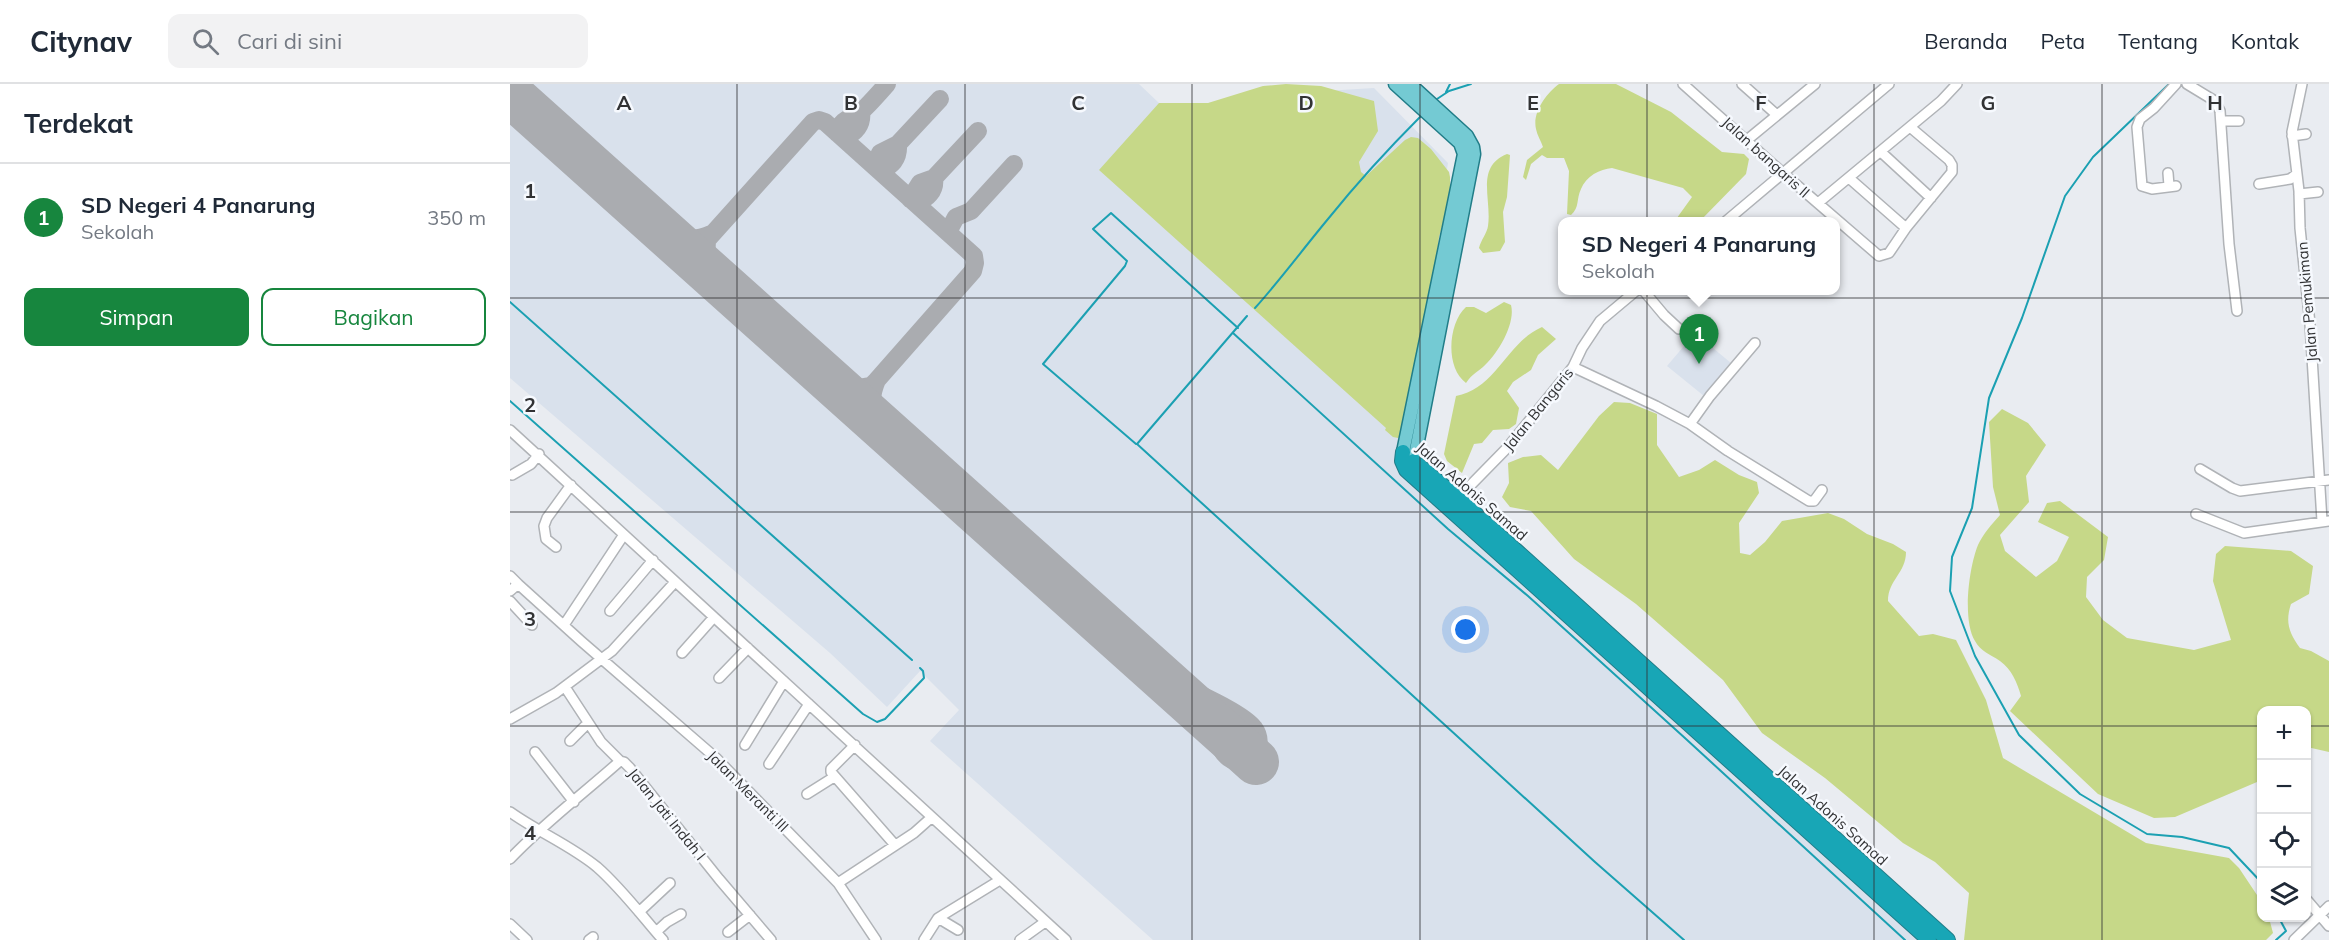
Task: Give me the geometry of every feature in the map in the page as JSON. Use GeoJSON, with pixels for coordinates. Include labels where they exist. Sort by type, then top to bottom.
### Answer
{"type":"FeatureCollection","features":[{"type":"Feature","properties":{"kind":"highway","name":"Jalan Adonis Samad"},"geometry":{"type":"LineString","coordinates":[[1403,452],[1402,461],[1406,470],[1558,598],[1948,940]]}},
{"type":"Feature","properties":{"kind":"highway","name":"Jalan Adonis Samad"},"geometry":{"type":"LineString","coordinates":[[1414,461],[1458,498],[1558,598],[1929,940]]}},
{"type":"Feature","properties":{"kind":"main road"},"geometry":{"type":"LineString","coordinates":[[1395,84],[1430,109],[1461,143],[1464,154],[1403,452]]}},
{"type":"Feature","properties":{"kind":"main road"},"geometry":{"type":"LineString","coordinates":[[1410,84],[1420,100]]}},
{"type":"Feature","properties":{"kind":"main road"},"geometry":{"type":"LineString","coordinates":[[1414,461],[1474,153],[1467,136],[1430,109]]}},
{"type":"Feature","properties":{"kind":"main road","name":"Jalan Adonis Samad"},"geometry":{"type":"LineString","coordinates":[[1403,452],[1414,461]]}},
{"type":"Feature","properties":{"kind":"street"},"geometry":{"type":"LineString","coordinates":[[1742,84],[1777,115]]}},
{"type":"Feature","properties":{"kind":"street"},"geometry":{"type":"LineString","coordinates":[[1798,84],[1806,91]]}},
{"type":"Feature","properties":{"kind":"street"},"geometry":{"type":"LineString","coordinates":[[1747,140],[1815,84]]}},
{"type":"Feature","properties":{"kind":"street"},"geometry":{"type":"LineString","coordinates":[[1731,217],[1889,84]]}},
{"type":"Feature","properties":{"kind":"street"},"geometry":{"type":"LineString","coordinates":[[1818,203],[1941,101],[1957,84]]}},
{"type":"Feature","properties":{"kind":"street"},"geometry":{"type":"LineString","coordinates":[[2168,173],[2172,186],[2152,189],[2142,186],[2136,131],[2140,119],[2154,108],[2176,84]]}},
{"type":"Feature","properties":{"kind":"street"},"geometry":{"type":"LineString","coordinates":[[2187,84],[2215,101],[2222,121],[2223,162],[2237,311]]}},
{"type":"Feature","properties":{"kind":"street","name":"Jalan Pemukiman"},"geometry":{"type":"LineString","coordinates":[[2302,84],[2293,118],[2292,136],[2325,481],[2325,521]]}},
{"type":"Feature","properties":{"kind":"street","name":"Jalan bangaris II"},"geometry":{"type":"LineString","coordinates":[[1688,85],[1784,174],[1834,217]]}},
{"type":"Feature","properties":{"kind":"street"},"geometry":{"type":"LineString","coordinates":[[2222,121],[2239,121]]}},
{"type":"Feature","properties":{"kind":"street","name":"Jalan bangaris II"},"geometry":{"type":"LineString","coordinates":[[1840,222],[1880,256],[1889,253],[1906,228],[1952,172],[1949,160],[1910,127]]}},
{"type":"Feature","properties":{"kind":"street"},"geometry":{"type":"LineString","coordinates":[[2292,136],[2306,134]]}},
{"type":"Feature","properties":{"kind":"street"},"geometry":{"type":"LineString","coordinates":[[1881,152],[1931,198]]}},
{"type":"Feature","properties":{"kind":"street"},"geometry":{"type":"LineString","coordinates":[[2259,184],[2290,179],[2297,174]]}},
{"type":"Feature","properties":{"kind":"street"},"geometry":{"type":"LineString","coordinates":[[1850,178],[1906,228]]}},
{"type":"Feature","properties":{"kind":"street"},"geometry":{"type":"LineString","coordinates":[[2299,194],[2318,192]]}},
{"type":"Feature","properties":{"kind":"street","name":"Jalan Bangaris"},"geometry":{"type":"LineString","coordinates":[[1458,498],[1506,448],[1573,367],[1582,348],[1600,321],[1632,295]]}},
{"type":"Feature","properties":{"kind":"street"},"geometry":{"type":"LineString","coordinates":[[1647,295],[1679,329]]}},
{"type":"Feature","properties":{"kind":"street"},"geometry":{"type":"LineString","coordinates":[[1690,424],[1710,396],[1755,343]]}},
{"type":"Feature","properties":{"kind":"street"},"geometry":{"type":"LineString","coordinates":[[1573,367],[1690,424],[1728,451],[1809,501],[1814,501],[1822,490]]}},
{"type":"Feature","properties":{"kind":"street"},"geometry":{"type":"LineString","coordinates":[[510,430],[1066,940]]}},
{"type":"Feature","properties":{"kind":"street"},"geometry":{"type":"LineString","coordinates":[[512,475],[531,464],[538,454]]}},
{"type":"Feature","properties":{"kind":"street"},"geometry":{"type":"LineString","coordinates":[[2200,469],[2240,491],[2325,481]]}},
{"type":"Feature","properties":{"kind":"street"},"geometry":{"type":"LineString","coordinates":[[556,548],[546,539],[545,521],[571,485]]}},
{"type":"Feature","properties":{"kind":"street"},"geometry":{"type":"LineString","coordinates":[[2196,514],[2244,533],[2325,521]]}},
{"type":"Feature","properties":{"kind":"street"},"geometry":{"type":"LineString","coordinates":[[564,625],[623,536]]}},
{"type":"Feature","properties":{"kind":"street"},"geometry":{"type":"LineString","coordinates":[[610,611],[653,560]]}},
{"type":"Feature","properties":{"kind":"street","name":"Jalan Meranti III"},"geometry":{"type":"LineString","coordinates":[[510,576],[716,758],[838,883],[876,940]]}},
{"type":"Feature","properties":{"kind":"street"},"geometry":{"type":"LineString","coordinates":[[510,719],[565,687],[612,651],[675,582]]}},
{"type":"Feature","properties":{"kind":"street"},"geometry":{"type":"LineString","coordinates":[[510,591],[518,584]]}},
{"type":"Feature","properties":{"kind":"street"},"geometry":{"type":"LineString","coordinates":[[510,601],[532,625]]}},
{"type":"Feature","properties":{"kind":"street"},"geometry":{"type":"LineString","coordinates":[[682,653],[714,617]]}},
{"type":"Feature","properties":{"kind":"street"},"geometry":{"type":"LineString","coordinates":[[719,678],[748,648]]}},
{"type":"Feature","properties":{"kind":"street"},"geometry":{"type":"LineString","coordinates":[[745,745],[784,681]]}},
{"type":"Feature","properties":{"kind":"street","name":"Jalan Jati Indah I"},"geometry":{"type":"LineString","coordinates":[[565,687],[601,742],[620,761],[627,764],[771,940]]}},
{"type":"Feature","properties":{"kind":"street"},"geometry":{"type":"LineString","coordinates":[[769,764],[809,704]]}},
{"type":"Feature","properties":{"kind":"street"},"geometry":{"type":"LineString","coordinates":[[570,741],[588,723]]}},
{"type":"Feature","properties":{"kind":"street"},"geometry":{"type":"LineString","coordinates":[[855,745],[831,769],[834,777],[895,845]]}},
{"type":"Feature","properties":{"kind":"street"},"geometry":{"type":"LineString","coordinates":[[535,752],[574,802]]}},
{"type":"Feature","properties":{"kind":"street"},"geometry":{"type":"LineString","coordinates":[[510,859],[537,831],[620,761]]}},
{"type":"Feature","properties":{"kind":"street"},"geometry":{"type":"LineString","coordinates":[[807,794],[834,777]]}},
{"type":"Feature","properties":{"kind":"street"},"geometry":{"type":"LineString","coordinates":[[510,812],[598,868],[663,940]]}},
{"type":"Feature","properties":{"kind":"street"},"geometry":{"type":"LineString","coordinates":[[838,883],[914,833],[932,817]]}},
{"type":"Feature","properties":{"kind":"street"},"geometry":{"type":"LineString","coordinates":[[924,940],[938,918],[1000,880]]}},
{"type":"Feature","properties":{"kind":"street"},"geometry":{"type":"LineString","coordinates":[[639,912],[670,883]]}},
{"type":"Feature","properties":{"kind":"street"},"geometry":{"type":"LineString","coordinates":[[2311,904],[2329,926]]}},
{"type":"Feature","properties":{"kind":"street"},"geometry":{"type":"LineString","coordinates":[[2294,940],[2329,906]]}},
{"type":"Feature","properties":{"kind":"street"},"geometry":{"type":"LineString","coordinates":[[656,932],[681,914]]}},
{"type":"Feature","properties":{"kind":"street"},"geometry":{"type":"LineString","coordinates":[[728,932],[750,915]]}},
{"type":"Feature","properties":{"kind":"street"},"geometry":{"type":"LineString","coordinates":[[938,918],[958,930]]}},
{"type":"Feature","properties":{"kind":"street"},"geometry":{"type":"LineString","coordinates":[[1020,940],[1045,922]]}},
{"type":"Feature","properties":{"kind":"street"},"geometry":{"type":"LineString","coordinates":[[510,924],[527,940]]}},
{"type":"Feature","properties":{"kind":"shaded area"},"geometry":{"type":"Polygon","coordinates":[[[510,84],[1139,84],[1159,103],[1208,103],[1275,94],[1374,88],[1448,163],[1440,209],[1447,216],[1399,469],[1924,940],[1153,940],[930,741],[959,710],[920,671],[887,707],[830,653],[510,378],[510,84]]]}},
{"type":"Feature","properties":{"kind":"shaded area"},"geometry":{"type":"Polygon","coordinates":[[[1695,333],[1731,363],[1704,396],[1667,366],[1695,333]]]}},
{"type":"Feature","properties":{"kind":"green space"},"geometry":{"type":"Polygon","coordinates":[[[1286,84],[1321,86],[1374,101],[1378,131],[1359,162],[1361,172],[1366,176],[1411,137],[1418,138],[1431,149],[1449,172],[1450,199],[1439,237],[1433,286],[1402,436],[1398,438],[1385,430],[1386,428],[1099,170],[1159,103],[1208,103],[1263,86],[1286,84]]]}},
{"type":"Feature","properties":{"kind":"green space"},"geometry":{"type":"Polygon","coordinates":[[[1559,84],[1616,84],[1671,112],[1722,152],[1744,154],[1749,159],[1746,174],[1704,217],[1678,217],[1692,197],[1683,188],[1612,168],[1603,170],[1586,180],[1576,209],[1571,215],[1567,214],[1569,171],[1564,158],[1547,158],[1542,155],[1531,164],[1526,180],[1523,177],[1527,160],[1543,147],[1535,123],[1538,110],[1550,92],[1559,84]]]}},
{"type":"Feature","properties":{"kind":"green space"},"geometry":{"type":"Polygon","coordinates":[[[1507,154],[1510,155],[1507,197],[1503,212],[1505,242],[1500,251],[1483,253],[1479,248],[1488,226],[1488,175],[1497,160],[1507,154]]]}},
{"type":"Feature","properties":{"kind":"green space"},"geometry":{"type":"Polygon","coordinates":[[[1504,302],[1511,305],[1512,313],[1504,339],[1488,362],[1466,383],[1459,376],[1452,357],[1451,345],[1455,324],[1466,307],[1474,307],[1486,313],[1504,302]]]}},
{"type":"Feature","properties":{"kind":"green space"},"geometry":{"type":"Polygon","coordinates":[[[1542,327],[1556,339],[1538,355],[1531,370],[1513,382],[1507,391],[1519,408],[1516,424],[1509,429],[1493,430],[1482,443],[1474,444],[1462,473],[1447,461],[1444,454],[1456,396],[1470,392],[1481,384],[1492,375],[1519,343],[1542,327]]]}},
{"type":"Feature","properties":{"kind":"green space"},"geometry":{"type":"Polygon","coordinates":[[[1614,402],[1630,403],[1657,414],[1657,445],[1679,477],[1699,470],[1715,460],[1739,475],[1757,482],[1759,493],[1739,523],[1740,553],[1750,555],[1765,542],[1782,521],[1828,513],[1906,552],[1903,566],[1891,587],[1888,601],[1919,636],[1933,634],[1956,640],[1986,700],[2003,758],[2146,843],[2229,858],[2239,868],[2257,895],[2257,922],[2270,922],[2273,933],[2266,940],[1964,940],[1969,893],[1935,862],[1903,843],[1825,778],[1762,733],[1723,680],[1636,604],[1574,559],[1531,511],[1510,507],[1502,497],[1509,483],[1508,463],[1523,457],[1541,455],[1558,470],[1599,416],[1614,402]]]}},
{"type":"Feature","properties":{"kind":"green space"},"geometry":{"type":"Polygon","coordinates":[[[2002,409],[2028,423],[2046,445],[2026,476],[2029,502],[2000,535],[2005,551],[2036,577],[2057,561],[2069,537],[2038,522],[2047,503],[2060,501],[2108,537],[2104,560],[2087,577],[2086,597],[2103,620],[2127,638],[2194,650],[2231,640],[2213,581],[2216,554],[2225,546],[2291,551],[2313,566],[2309,594],[2291,604],[2288,622],[2300,648],[2329,661],[2329,752],[2311,748],[2311,706],[2257,706],[2257,782],[2175,817],[2154,818],[2098,794],[2010,711],[2021,696],[2018,686],[2011,672],[2000,661],[1977,645],[1971,632],[1968,607],[1972,566],[1978,545],[2000,515],[1993,487],[1989,422],[2002,409]]]}},
{"type":"Feature","properties":{"kind":"waterway"},"geometry":{"type":"LineString","coordinates":[[1446,92],[1450,84]]}},
{"type":"Feature","properties":{"kind":"waterway"},"geometry":{"type":"LineString","coordinates":[[1437,99],[1449,91],[1471,84]]}},
{"type":"Feature","properties":{"kind":"waterway"},"geometry":{"type":"LineString","coordinates":[[2169,84],[2093,157],[2065,196],[2022,318],[1989,398],[1972,508],[1952,557],[1950,591],[1975,656],[2019,735],[2080,794],[2147,834],[2182,837],[2229,848],[2257,878]]}},
{"type":"Feature","properties":{"kind":"waterway"},"geometry":{"type":"LineString","coordinates":[[1255,308],[1350,192],[1421,116]]}},
{"type":"Feature","properties":{"kind":"waterway"},"geometry":{"type":"LineString","coordinates":[[1136,444],[1043,364],[1127,261],[1093,229],[1111,213],[1238,328]]}},
{"type":"Feature","properties":{"kind":"waterway"},"geometry":{"type":"LineString","coordinates":[[510,302],[912,660]]}},
{"type":"Feature","properties":{"kind":"waterway"},"geometry":{"type":"LineString","coordinates":[[1247,316],[1137,444],[1595,862],[1684,940]]}},
{"type":"Feature","properties":{"kind":"waterway"},"geometry":{"type":"LineString","coordinates":[[1233,333],[1448,529],[1528,596],[1905,940]]}},
{"type":"Feature","properties":{"kind":"waterway"},"geometry":{"type":"LineString","coordinates":[[510,401],[863,714],[877,722],[885,719],[924,678],[920,668]]}},
{"type":"Feature","properties":{"kind":"waterway"},"geometry":{"type":"LineString","coordinates":[[2276,940],[2286,931],[2281,922]]}},
{"type":"Feature","properties":{"kind":"taxiway"},"geometry":{"type":"LineString","coordinates":[[837,133],[845,120],[864,109],[887,84]]}},
{"type":"Feature","properties":{"kind":"taxiway"},"geometry":{"type":"LineString","coordinates":[[875,167],[880,153],[898,144],[940,99]]}},
{"type":"Feature","properties":{"kind":"taxiway"},"geometry":{"type":"LineString","coordinates":[[844,138],[857,128],[861,120],[861,111]]}},
{"type":"Feature","properties":{"kind":"taxiway"},"geometry":{"type":"LineString","coordinates":[[767,324],[712,271],[706,261],[707,240],[813,122],[819,120],[825,122],[974,256],[973,271],[877,380],[872,404],[881,426]]}},
{"type":"Feature","properties":{"kind":"taxiway"},"geometry":{"type":"LineString","coordinates":[[910,199],[920,183],[934,178],[978,131]]}},
{"type":"Feature","properties":{"kind":"taxiway"},"geometry":{"type":"LineString","coordinates":[[880,171],[894,161],[898,144]]}},
{"type":"Feature","properties":{"kind":"taxiway"},"geometry":{"type":"LineString","coordinates":[[948,232],[956,217],[971,211],[1014,164]]}},
{"type":"Feature","properties":{"kind":"taxiway"},"geometry":{"type":"LineString","coordinates":[[916,203],[930,194],[934,187],[934,178]]}},
{"type":"Feature","properties":{"kind":"taxiway"},"geometry":{"type":"LineString","coordinates":[[625,197],[654,223],[674,236],[698,238],[711,234]]}},
{"type":"Feature","properties":{"kind":"taxiway"},"geometry":{"type":"LineString","coordinates":[[828,378],[847,390],[871,386],[877,380]]}},
{"type":"Feature","properties":{"kind":"taxiway"},"geometry":{"type":"LineString","coordinates":[[1158,674],[1247,721],[1256,731],[1257,751],[1250,759],[1243,762],[1228,758],[1221,749],[1223,732]]}},
{"type":"Feature","properties":{"kind":"runway"},"geometry":{"type":"LineString","coordinates":[[510,94],[1256,762]]}},
{"type":"Feature","properties":{"kind":"place","name":"SD Negeri 4 Panarung"},"geometry":{"type":"Point","coordinates":[1699,364]}}]}
